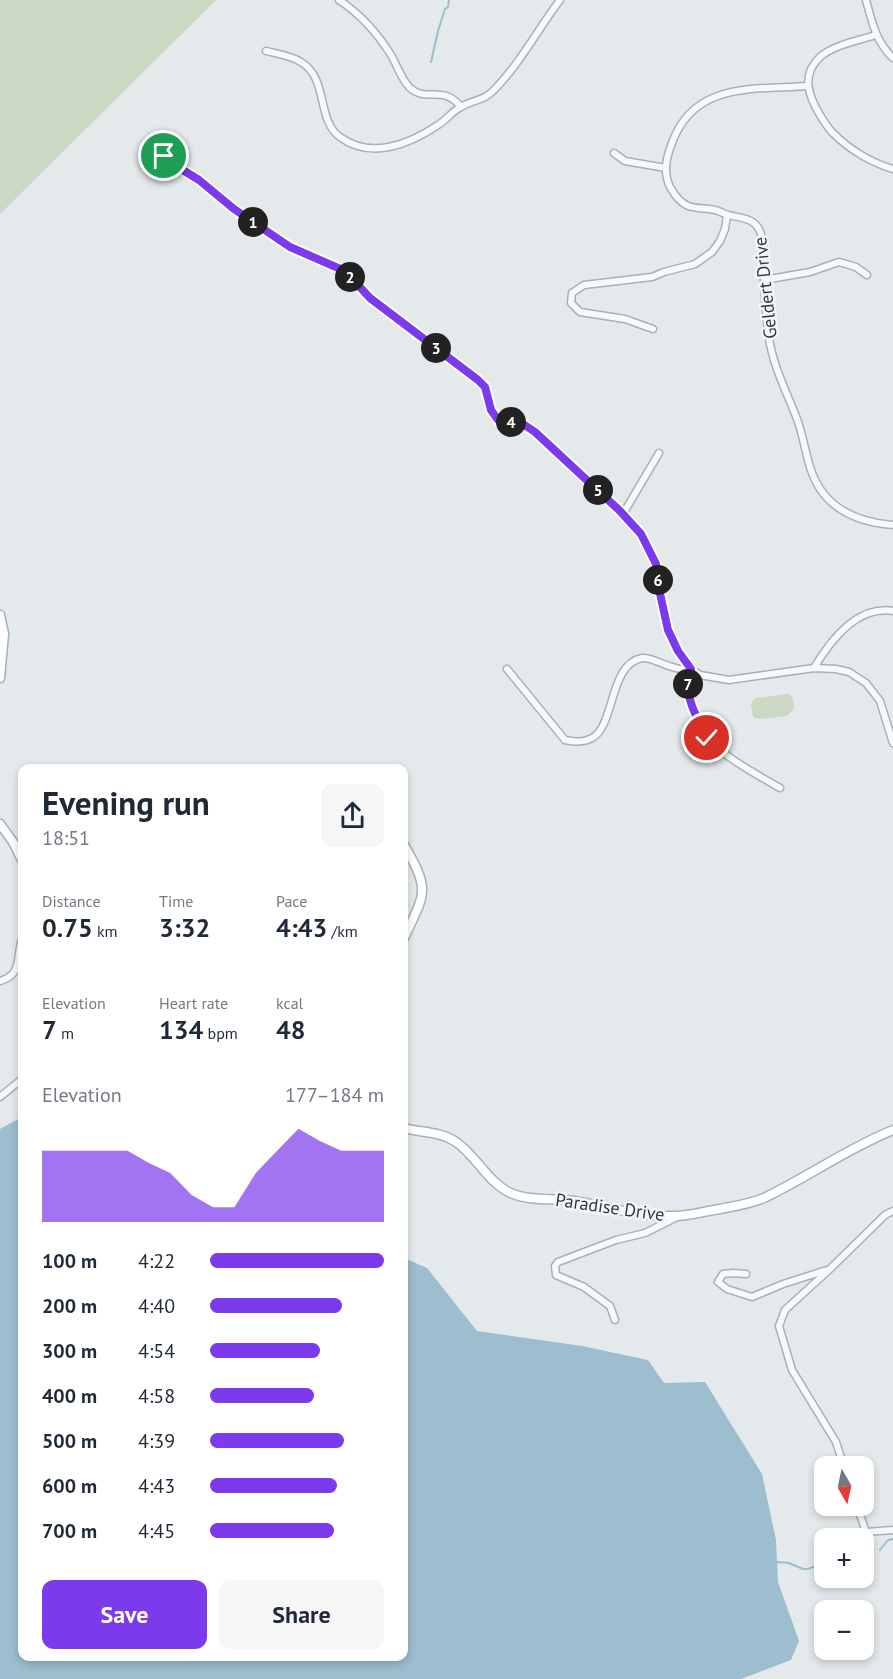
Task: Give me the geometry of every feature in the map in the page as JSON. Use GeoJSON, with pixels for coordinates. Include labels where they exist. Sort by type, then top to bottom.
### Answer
{"type":"FeatureCollection","features":[{"type":"Feature","properties":{"kind":"street"},"geometry":{"type":"LineString","coordinates":[[339,0],[361,18],[381,41],[409,87],[421,94],[447,95],[460,107]]}},
{"type":"Feature","properties":{"kind":"street"},"geometry":{"type":"LineString","coordinates":[[266,51],[295,59],[306,66],[318,83],[328,121],[339,137],[371,149],[386,148],[397,146],[436,126],[460,107],[482,99],[494,90],[512,69],[560,0]]}},
{"type":"Feature","properties":{"kind":"street"},"geometry":{"type":"LineString","coordinates":[[866,0],[876,35],[893,58]]}},
{"type":"Feature","properties":{"kind":"street"},"geometry":{"type":"LineString","coordinates":[[876,35],[832,48],[825,53],[813,65],[808,86],[812,101],[833,134],[869,160],[893,169]]}},
{"type":"Feature","properties":{"kind":"street"},"geometry":{"type":"LineString","coordinates":[[614,153],[625,161],[666,168],[674,136],[683,122],[706,101],[747,88],[808,86]]}},
{"type":"Feature","properties":{"kind":"street"},"geometry":{"type":"LineString","coordinates":[[164,156],[168,161],[199,180],[234,209],[290,247],[345,271],[370,298],[478,380],[485,387],[491,410],[498,420],[523,424],[535,432],[623,514],[641,534],[656,564],[668,630],[678,651],[691,669],[700,675],[729,680],[814,668],[849,672],[866,683],[880,701],[893,743]]}},
{"type":"Feature","properties":{"kind":"street","name":"Geldert Drive"},"geometry":{"type":"LineString","coordinates":[[666,168],[670,186],[687,206],[743,217],[753,221],[760,231],[764,253],[764,280],[771,350],[800,428],[810,469],[821,490],[835,506],[845,513],[874,524],[893,525]]}},
{"type":"Feature","properties":{"kind":"street"},"geometry":{"type":"LineString","coordinates":[[652,329],[625,319],[580,312],[571,303],[572,293],[584,285],[652,277],[695,264],[712,252],[720,241],[727,215]]}},
{"type":"Feature","properties":{"kind":"street"},"geometry":{"type":"LineString","coordinates":[[764,280],[810,272],[839,262],[856,267],[867,275]]}},
{"type":"Feature","properties":{"kind":"street"},"geometry":{"type":"LineString","coordinates":[[623,514],[659,453]]}},
{"type":"Feature","properties":{"kind":"street"},"geometry":{"type":"LineString","coordinates":[[814,668],[827,646],[854,621],[877,610],[893,611]]}},
{"type":"Feature","properties":{"kind":"street"},"geometry":{"type":"LineString","coordinates":[[0,615],[4,634],[0,678]]}},
{"type":"Feature","properties":{"kind":"street"},"geometry":{"type":"LineString","coordinates":[[507,669],[565,741],[580,742],[594,738],[602,726],[619,680],[630,665],[642,658],[682,670],[691,669]]}},
{"type":"Feature","properties":{"kind":"street"},"geometry":{"type":"LineString","coordinates":[[691,669],[688,682],[690,695],[695,713],[707,738],[720,750],[780,788]]}},
{"type":"Feature","properties":{"kind":"street"},"geometry":{"type":"LineString","coordinates":[[0,824],[18,852]]}},
{"type":"Feature","properties":{"kind":"street"},"geometry":{"type":"LineString","coordinates":[[408,852],[419,872],[423,888],[421,900],[408,929]]}},
{"type":"Feature","properties":{"kind":"street"},"geometry":{"type":"LineString","coordinates":[[0,981],[6,980],[15,972],[18,964]]}},
{"type":"Feature","properties":{"kind":"street"},"geometry":{"type":"LineString","coordinates":[[0,1097],[18,1082]]}},
{"type":"Feature","properties":{"kind":"street","name":"Paradise Drive"},"geometry":{"type":"LineString","coordinates":[[408,1129],[454,1140],[495,1183],[516,1196],[566,1199],[645,1215],[677,1216],[741,1206],[762,1198],[893,1130]]}},
{"type":"Feature","properties":{"kind":"street"},"geometry":{"type":"LineString","coordinates":[[840,1456],[836,1442],[792,1370],[779,1326],[785,1310],[893,1210]]}},
{"type":"Feature","properties":{"kind":"street"},"geometry":{"type":"LineString","coordinates":[[615,1320],[610,1306],[584,1287],[560,1278],[556,1275],[555,1266],[558,1262],[616,1240],[645,1233],[677,1216]]}},
{"type":"Feature","properties":{"kind":"street"},"geometry":{"type":"LineString","coordinates":[[746,1274],[733,1272],[723,1274],[718,1282],[727,1289],[752,1297],[830,1269]]}},
{"type":"Feature","properties":{"kind":"street"},"geometry":{"type":"LineString","coordinates":[[860,1516],[866,1532],[893,1530]]}},
{"type":"Feature","properties":{"kind":"green space"},"geometry":{"type":"Polygon","coordinates":[[[0,0],[216,0],[0,214],[0,0]]]}},
{"type":"Feature","properties":{"kind":"green space"},"geometry":{"type":"Polygon","coordinates":[[[789,694],[793,698],[794,708],[787,716],[760,719],[753,717],[751,704],[755,698],[789,694]]]}},
{"type":"Feature","properties":{"kind":"water"},"geometry":{"type":"Polygon","coordinates":[[[18,1119],[18,1661],[408,1661],[408,1260],[427,1268],[477,1331],[582,1346],[648,1360],[664,1383],[705,1382],[762,1474],[776,1540],[778,1582],[799,1641],[791,1660],[741,1679],[0,1679],[0,1129],[18,1119]]]}},
{"type":"Feature","properties":{"kind":"waterway"},"geometry":{"type":"LineString","coordinates":[[431,62],[438,31],[449,0]]}},
{"type":"Feature","properties":{"kind":"waterway"},"geometry":{"type":"LineString","coordinates":[[880,1550],[888,1540],[893,1539]]}},
{"type":"Feature","properties":{"kind":"waterway"},"geometry":{"type":"LineString","coordinates":[[777,1562],[789,1563],[803,1569],[814,1567]]}},
{"type":"Feature","properties":{"kind":"route"},"geometry":{"type":"LineString","coordinates":[[164,156],[168,161],[199,180],[234,209],[290,247],[345,271],[370,298],[478,380],[485,387],[491,410],[498,420],[523,424],[535,432],[623,514],[641,534],[656,564],[668,630],[678,651],[691,669],[688,682],[690,695],[695,713],[707,738]]}}]}
